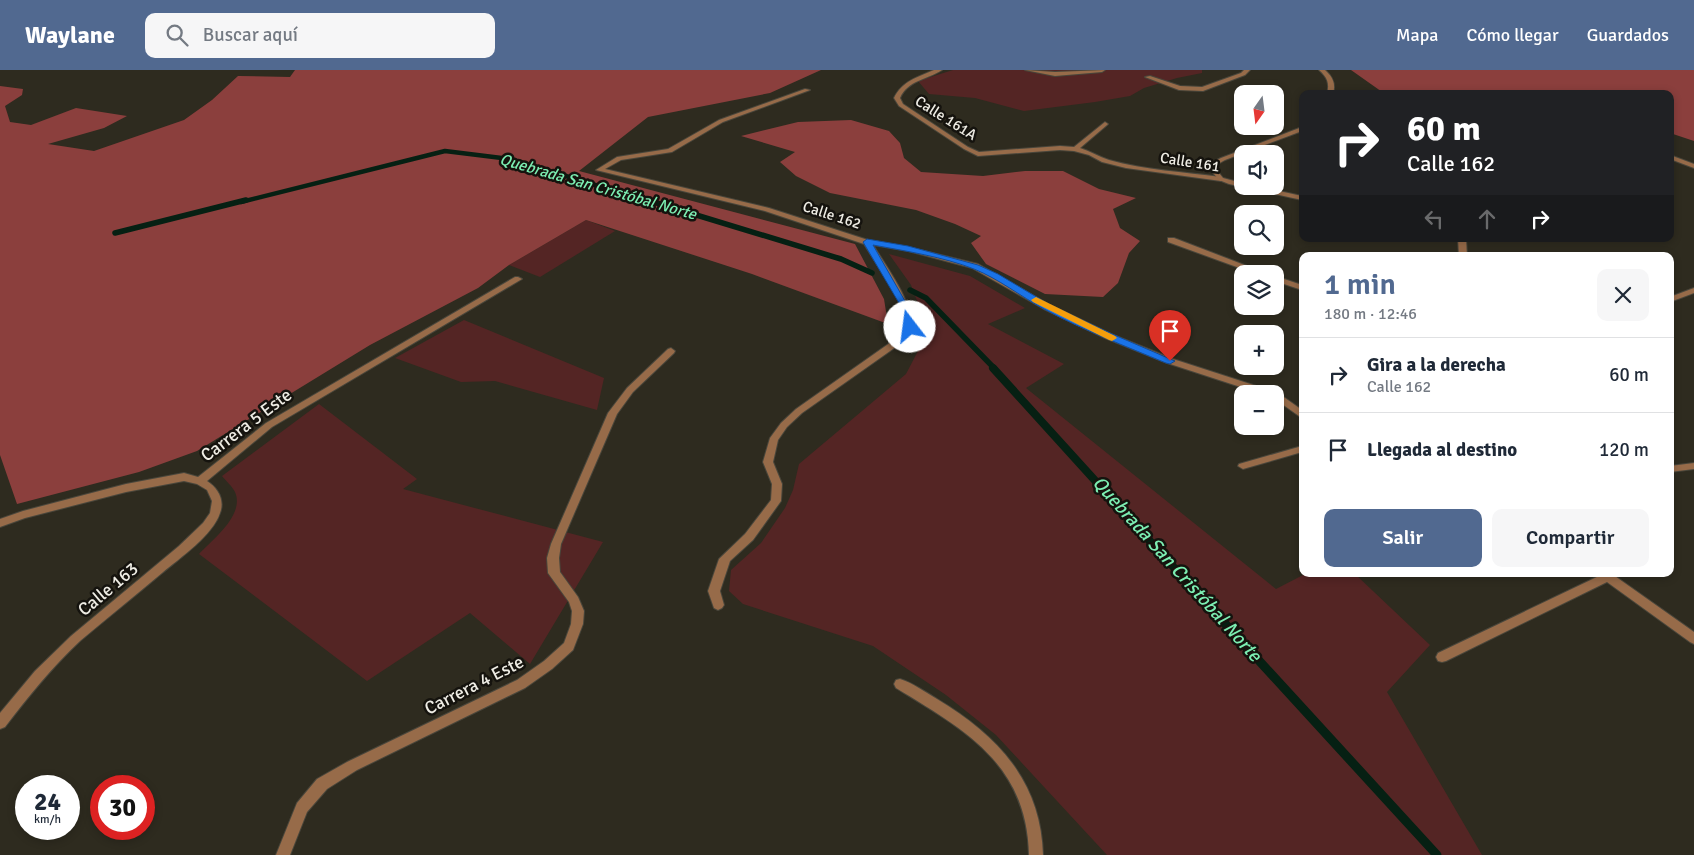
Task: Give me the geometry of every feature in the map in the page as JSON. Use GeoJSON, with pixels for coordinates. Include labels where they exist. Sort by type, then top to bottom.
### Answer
{"type":"FeatureCollection","features":[{"type":"Feature","properties":{"kind":"street","name":"Calle 161A"},"geometry":{"type":"LineString","coordinates":[[940,70],[906,85],[900,91],[898,98],[900,105],[966,148],[978,154],[1075,148]]}},
{"type":"Feature","properties":{"kind":"street"},"geometry":{"type":"LineString","coordinates":[[1028,70],[1036,73],[1061,74],[1102,70]]}},
{"type":"Feature","properties":{"kind":"street"},"geometry":{"type":"LineString","coordinates":[[1148,77],[1179,88],[1203,89],[1243,74],[1247,70]]}},
{"type":"Feature","properties":{"kind":"street"},"geometry":{"type":"LineString","coordinates":[[1322,70],[1332,82],[1331,90]]}},
{"type":"Feature","properties":{"kind":"street","name":"Calle 162"},"geometry":{"type":"LineString","coordinates":[[807,90],[721,121],[670,151],[619,158],[599,170],[767,209],[867,242],[908,249],[975,266],[1047,307],[1108,336],[1170,361],[1243,385]]}},
{"type":"Feature","properties":{"kind":"street"},"geometry":{"type":"LineString","coordinates":[[1075,148],[1105,124]]}},
{"type":"Feature","properties":{"kind":"street"},"geometry":{"type":"LineString","coordinates":[[1221,179],[1212,168],[1215,163],[1299,130]]}},
{"type":"Feature","properties":{"kind":"street","name":"Calle 161"},"geometry":{"type":"LineString","coordinates":[[1075,148],[1104,161],[1126,166],[1221,179],[1252,189],[1299,197]]}},
{"type":"Feature","properties":{"kind":"street"},"geometry":{"type":"LineString","coordinates":[[1674,158],[1694,166]]}},
{"type":"Feature","properties":{"kind":"street"},"geometry":{"type":"LineString","coordinates":[[1172,240],[1240,265]]}},
{"type":"Feature","properties":{"kind":"street"},"geometry":{"type":"LineString","coordinates":[[718,605],[714,591],[725,558],[749,537],[776,501],[777,484],[768,462],[772,440],[784,425],[799,412],[897,342],[910,327],[909,315],[904,303],[867,242]]}},
{"type":"Feature","properties":{"kind":"street","name":"Carrera 5 Este"},"geometry":{"type":"LineString","coordinates":[[0,523],[23,515],[159,480],[184,477],[200,481],[269,425],[518,279]]}},
{"type":"Feature","properties":{"kind":"street"},"geometry":{"type":"LineString","coordinates":[[1284,281],[1299,287]]}},
{"type":"Feature","properties":{"kind":"street"},"geometry":{"type":"LineString","coordinates":[[1674,298],[1694,290]]}},
{"type":"Feature","properties":{"kind":"street","name":"Carrera 4 Este"},"geometry":{"type":"LineString","coordinates":[[283,855],[302,808],[322,784],[352,766],[521,684],[548,665],[569,646],[577,624],[578,611],[574,600],[554,573],[553,558],[556,544],[613,413],[630,390],[671,351]]}},
{"type":"Feature","properties":{"kind":"street","name":"Calle 162"},"geometry":{"type":"LineString","coordinates":[[1284,402],[1299,412]]}},
{"type":"Feature","properties":{"kind":"street"},"geometry":{"type":"LineString","coordinates":[[1243,466],[1299,450]]}},
{"type":"Feature","properties":{"kind":"street"},"geometry":{"type":"LineString","coordinates":[[1674,468],[1694,466]]}},
{"type":"Feature","properties":{"kind":"street","name":"Calle 163"},"geometry":{"type":"LineString","coordinates":[[0,724],[39,675],[75,639],[183,549],[207,526],[215,513],[217,501],[211,488],[200,481]]}},
{"type":"Feature","properties":{"kind":"street"},"geometry":{"type":"LineString","coordinates":[[1442,657],[1601,577]]}},
{"type":"Feature","properties":{"kind":"street"},"geometry":{"type":"LineString","coordinates":[[1608,577],[1694,640]]}},
{"type":"Feature","properties":{"kind":"street"},"geometry":{"type":"LineString","coordinates":[[900,684],[970,728],[1006,764],[1029,808],[1037,839],[1036,855]]}},
{"type":"Feature","properties":{"kind":"shaded area"},"geometry":{"type":"Polygon","coordinates":[[[295,70],[821,70],[770,93],[648,117],[579,171],[855,244],[884,299],[888,324],[752,274],[586,220],[509,265],[478,288],[370,345],[197,451],[139,472],[17,504],[0,455],[0,86],[23,89],[22,95],[5,106],[10,122],[31,125],[76,108],[127,116],[104,128],[48,144],[94,151],[184,120],[212,100],[238,76],[290,77],[295,70]]]}},
{"type":"Feature","properties":{"kind":"shaded area"},"geometry":{"type":"Polygon","coordinates":[[[953,70],[1202,70],[1202,73],[1144,88],[1130,96],[1024,111],[975,98],[929,94],[918,81],[953,70]]]}},
{"type":"Feature","properties":{"kind":"shaded area"},"geometry":{"type":"Polygon","coordinates":[[[1351,70],[1694,70],[1694,141],[1674,134],[1674,90],[1379,90],[1351,70]]]}},
{"type":"Feature","properties":{"kind":"shaded area"},"geometry":{"type":"Polygon","coordinates":[[[851,120],[889,131],[900,143],[904,158],[921,172],[983,176],[1025,171],[1063,171],[1099,189],[1136,198],[1113,209],[1120,228],[1140,241],[1129,253],[1118,283],[1103,297],[1045,294],[986,264],[971,243],[981,236],[916,210],[830,193],[796,176],[780,162],[795,152],[741,136],[798,122],[851,120]]]}},
{"type":"Feature","properties":{"kind":"shaded area"},"geometry":{"type":"Polygon","coordinates":[[[586,220],[615,231],[540,277],[509,265],[586,220]]]}},
{"type":"Feature","properties":{"kind":"shaded area"},"geometry":{"type":"Polygon","coordinates":[[[889,254],[970,276],[1025,308],[988,324],[1064,364],[1026,388],[1276,589],[1299,577],[1358,577],[1430,645],[1387,692],[1482,855],[1107,855],[996,735],[946,695],[873,646],[743,604],[729,591],[731,570],[761,543],[785,508],[793,490],[799,464],[906,374],[918,351],[927,327],[911,285],[889,254]]]}},
{"type":"Feature","properties":{"kind":"shaded area"},"geometry":{"type":"Polygon","coordinates":[[[464,320],[604,378],[597,410],[495,381],[461,382],[395,358],[464,320]]]}},
{"type":"Feature","properties":{"kind":"shaded area"},"geometry":{"type":"Polygon","coordinates":[[[319,404],[417,479],[403,489],[603,542],[530,664],[470,613],[367,681],[199,554],[226,526],[236,509],[235,492],[222,476],[319,404]]]}},
{"type":"Feature","properties":{"kind":"waterway","name":"Quebrada San Cristóbal Norte"},"geometry":{"type":"LineString","coordinates":[[241,202],[445,151],[510,159],[651,202]]}},
{"type":"Feature","properties":{"kind":"waterway","name":"Quebrada San Cristóbal Norte"},"geometry":{"type":"LineString","coordinates":[[115,233],[246,200]]}},
{"type":"Feature","properties":{"kind":"waterway","name":"Quebrada San Cristóbal Norte"},"geometry":{"type":"LineString","coordinates":[[647,200],[841,259],[872,273]]}},
{"type":"Feature","properties":{"kind":"waterway","name":"Quebrada San Cristóbal Norte"},"geometry":{"type":"LineString","coordinates":[[910,290],[926,298],[995,369]]}},
{"type":"Feature","properties":{"kind":"waterway","name":"Quebrada San Cristóbal Norte"},"geometry":{"type":"LineString","coordinates":[[993,368],[1188,583]]}},
{"type":"Feature","properties":{"kind":"waterway","name":"Quebrada San Cristóbal Norte"},"geometry":{"type":"LineString","coordinates":[[1186,581],[1437,855]]}},
{"type":"Feature","properties":{"kind":"slow traffic"},"geometry":{"type":"LineString","coordinates":[[1036,300],[1112,338]]}},
{"type":"Feature","properties":{"kind":"route"},"geometry":{"type":"LineString","coordinates":[[910,327],[909,315],[904,303],[867,242],[908,249],[975,266],[1047,307],[1108,336],[1170,361]]}}]}
